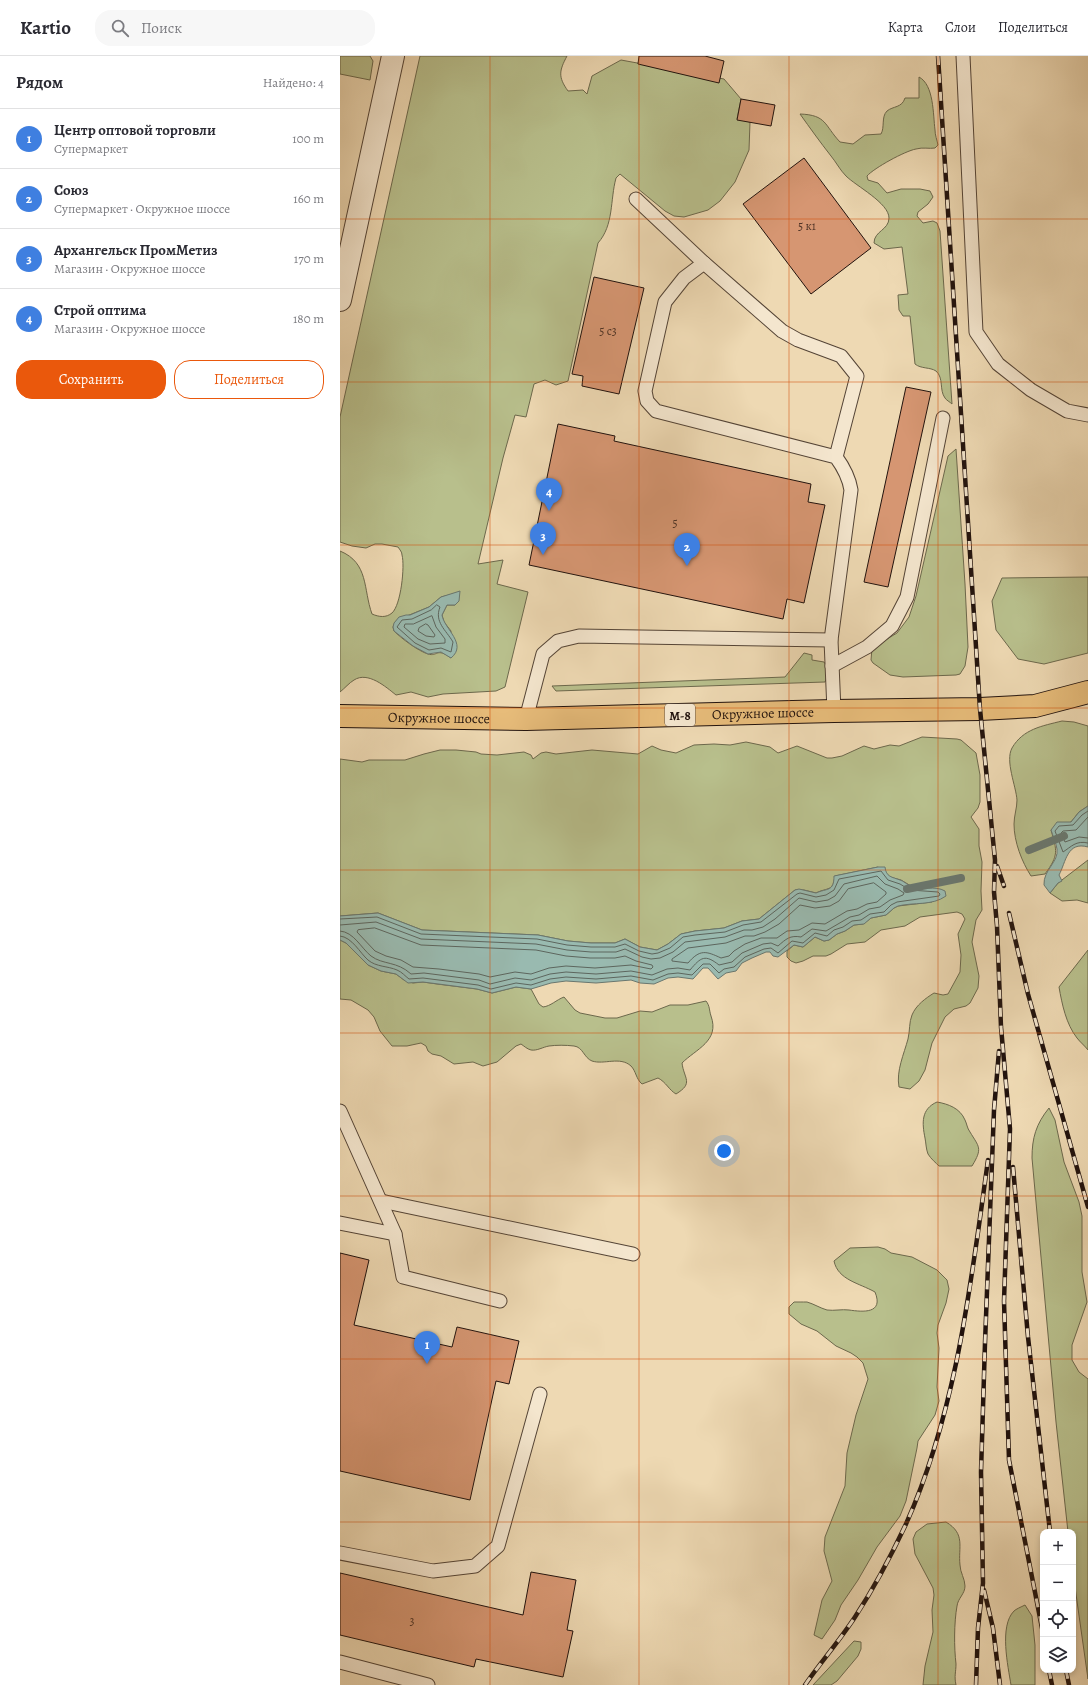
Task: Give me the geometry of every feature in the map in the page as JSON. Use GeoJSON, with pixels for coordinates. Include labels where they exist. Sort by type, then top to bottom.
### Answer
{"type":"FeatureCollection","features":[{"type":"Feature","properties":{"kind":"main road","name":"Окружное шоссе"},"geometry":{"type":"LineString","coordinates":[[340,716],[526,718],[980,709],[1036,706],[1088,692]]}},
{"type":"Feature","properties":{"kind":"street"},"geometry":{"type":"LineString","coordinates":[[340,300],[346,247],[393,56]]}},
{"type":"Feature","properties":{"kind":"lane"},"geometry":{"type":"LineString","coordinates":[[963,56],[976,332],[998,364],[1031,390],[1067,411],[1088,416]]}},
{"type":"Feature","properties":{"kind":"lane"},"geometry":{"type":"LineString","coordinates":[[636,199],[704,263],[782,331],[798,340],[840,356],[857,376],[836,457]]}},
{"type":"Feature","properties":{"kind":"lane"},"geometry":{"type":"LineString","coordinates":[[704,263],[684,278],[665,302],[645,391],[647,401],[656,411],[836,457],[844,468],[850,481],[851,490],[831,640],[834,711]]}},
{"type":"Feature","properties":{"kind":"lane"},"geometry":{"type":"LineString","coordinates":[[832,666],[867,647],[892,626],[907,597],[943,418]]}},
{"type":"Feature","properties":{"kind":"lane"},"geometry":{"type":"LineString","coordinates":[[526,718],[543,654],[558,641],[579,636],[831,640]]}},
{"type":"Feature","properties":{"kind":"lane"},"geometry":{"type":"LineString","coordinates":[[340,1110],[395,1234],[403,1277],[500,1301]]}},
{"type":"Feature","properties":{"kind":"lane"},"geometry":{"type":"LineString","coordinates":[[381,1201],[633,1254]]}},
{"type":"Feature","properties":{"kind":"lane"},"geometry":{"type":"LineString","coordinates":[[340,1223],[395,1234]]}},
{"type":"Feature","properties":{"kind":"lane"},"geometry":{"type":"LineString","coordinates":[[340,1553],[433,1571],[475,1566],[498,1546],[540,1394]]}},
{"type":"Feature","properties":{"kind":"lane"},"geometry":{"type":"LineString","coordinates":[[340,1662],[428,1685]]}},
{"type":"Feature","properties":{"kind":"green space"},"geometry":{"type":"Polygon","coordinates":[[[340,56],[370,56],[373,61],[370,80],[340,74],[340,56]]]}},
{"type":"Feature","properties":{"kind":"green space"},"geometry":{"type":"Polygon","coordinates":[[[420,56],[567,56],[561,70],[562,82],[568,91],[583,90],[587,94],[592,76],[621,60],[724,79],[741,99],[737,119],[750,122],[749,150],[735,182],[720,201],[708,210],[684,217],[674,216],[665,211],[620,174],[616,178],[611,212],[607,228],[598,243],[568,381],[556,385],[545,380],[534,384],[526,417],[515,415],[503,458],[478,564],[503,560],[497,584],[528,592],[505,687],[496,691],[443,694],[428,697],[411,692],[396,695],[376,681],[365,677],[354,680],[340,692],[340,551],[356,562],[364,578],[372,614],[377,616],[387,616],[395,609],[402,585],[403,560],[401,551],[398,547],[375,544],[366,548],[340,542],[340,417],[420,56]],[[457,593],[441,597],[429,607],[397,620],[393,627],[394,631],[419,650],[431,655],[442,653],[451,658],[451,631],[444,622],[442,615],[447,605],[455,605],[457,593]]]}},
{"type":"Feature","properties":{"kind":"green space"},"geometry":{"type":"Polygon","coordinates":[[[919,77],[928,86],[932,100],[935,134],[938,145],[935,148],[919,148],[911,150],[883,164],[867,176],[868,180],[878,183],[887,193],[901,189],[920,189],[930,191],[933,197],[928,204],[918,212],[917,216],[923,223],[933,221],[937,223],[940,231],[952,404],[943,395],[940,377],[936,371],[920,367],[915,364],[910,316],[903,316],[899,310],[898,295],[908,294],[902,247],[884,249],[874,243],[876,236],[887,225],[889,218],[888,212],[878,201],[844,174],[800,114],[815,116],[824,122],[840,142],[853,144],[865,135],[881,134],[885,113],[889,109],[902,104],[905,98],[919,98],[919,77]]]}},
{"type":"Feature","properties":{"kind":"green space"},"geometry":{"type":"Polygon","coordinates":[[[956,449],[968,647],[965,666],[960,674],[956,675],[903,677],[890,675],[871,660],[872,648],[897,633],[909,617],[916,596],[948,456],[956,449]]]}},
{"type":"Feature","properties":{"kind":"green space"},"geometry":{"type":"Polygon","coordinates":[[[1088,577],[1088,653],[1044,664],[1018,659],[996,630],[992,601],[1002,578],[1088,577]]]}},
{"type":"Feature","properties":{"kind":"green space"},"geometry":{"type":"Polygon","coordinates":[[[804,653],[812,655],[812,660],[824,662],[828,672],[825,682],[556,691],[552,686],[785,677],[804,653]]]}},
{"type":"Feature","properties":{"kind":"green space"},"geometry":{"type":"Polygon","coordinates":[[[1062,721],[1074,722],[1088,726],[1088,806],[1079,812],[1071,822],[1051,830],[1056,853],[1053,862],[1045,874],[1031,876],[1022,858],[1015,838],[1014,824],[1017,800],[1010,766],[1010,753],[1016,742],[1027,732],[1062,721]]]}},
{"type":"Feature","properties":{"kind":"green space"},"geometry":{"type":"Polygon","coordinates":[[[922,737],[961,740],[976,753],[980,775],[980,802],[978,808],[971,817],[979,829],[979,846],[982,862],[982,910],[976,920],[972,942],[979,976],[978,988],[970,1003],[966,1006],[954,1009],[945,1017],[932,1043],[925,1070],[919,1081],[910,1089],[899,1087],[898,1081],[899,1069],[908,1039],[911,1018],[919,1005],[934,993],[943,995],[948,994],[960,972],[961,955],[958,934],[965,919],[962,914],[957,912],[920,917],[905,926],[881,930],[865,942],[847,944],[826,956],[813,956],[796,963],[787,957],[787,951],[794,945],[803,947],[815,937],[824,941],[829,940],[854,925],[863,924],[871,918],[886,915],[898,906],[932,902],[929,887],[911,886],[901,880],[890,877],[878,867],[835,876],[831,887],[816,893],[804,890],[795,890],[759,919],[742,921],[724,928],[681,934],[657,950],[640,947],[625,939],[615,943],[591,943],[568,941],[538,935],[422,930],[378,913],[340,916],[340,759],[362,762],[369,760],[405,760],[440,750],[456,750],[497,755],[524,752],[531,755],[533,759],[541,753],[546,752],[556,754],[592,750],[638,754],[652,746],[661,750],[676,753],[694,745],[730,745],[746,742],[770,747],[778,753],[797,746],[827,758],[832,758],[842,756],[864,746],[874,749],[890,745],[899,746],[922,737]]]}},
{"type":"Feature","properties":{"kind":"green space"},"geometry":{"type":"Polygon","coordinates":[[[1088,860],[1088,903],[1077,900],[1062,901],[1050,893],[1058,883],[1088,860]]]}},
{"type":"Feature","properties":{"kind":"green space"},"geometry":{"type":"Polygon","coordinates":[[[340,940],[346,943],[368,965],[381,971],[396,974],[404,980],[413,983],[423,982],[477,989],[492,993],[516,987],[531,989],[539,1004],[543,1007],[564,997],[575,1010],[580,1013],[605,1018],[617,1018],[640,1011],[652,1012],[670,1005],[688,1005],[706,1001],[709,1006],[713,1025],[712,1032],[705,1044],[682,1063],[686,1084],[682,1090],[676,1094],[658,1078],[642,1084],[638,1080],[633,1068],[627,1063],[617,1061],[592,1061],[587,1058],[579,1048],[574,1046],[547,1046],[531,1050],[521,1044],[516,1046],[497,1062],[483,1066],[473,1062],[454,1064],[441,1056],[432,1054],[428,1051],[426,1046],[421,1043],[407,1046],[392,1046],[380,1031],[374,1017],[368,1010],[351,1000],[340,999],[340,940]]]}},
{"type":"Feature","properties":{"kind":"green space"},"geometry":{"type":"Polygon","coordinates":[[[1088,950],[1088,1050],[1077,1038],[1070,1027],[1063,1007],[1059,987],[1088,950]]]}},
{"type":"Feature","properties":{"kind":"green space"},"geometry":{"type":"Polygon","coordinates":[[[937,1102],[953,1107],[963,1116],[968,1129],[976,1141],[979,1151],[972,1166],[939,1166],[928,1154],[923,1122],[928,1108],[937,1102]]]}},
{"type":"Feature","properties":{"kind":"green space"},"geometry":{"type":"Polygon","coordinates":[[[1049,1108],[1055,1120],[1064,1162],[1079,1202],[1082,1216],[1082,1272],[1087,1302],[1072,1345],[1072,1360],[1079,1372],[1088,1379],[1088,1679],[1076,1594],[1076,1529],[1068,1529],[1056,1422],[1032,1158],[1033,1144],[1041,1120],[1049,1108]]]}},
{"type":"Feature","properties":{"kind":"green space"},"geometry":{"type":"Polygon","coordinates":[[[878,1247],[891,1253],[912,1257],[937,1270],[947,1280],[949,1289],[937,1333],[939,1348],[937,1387],[939,1401],[935,1415],[918,1441],[906,1501],[900,1516],[877,1547],[858,1580],[841,1605],[835,1620],[822,1639],[814,1635],[822,1600],[832,1581],[824,1551],[825,1537],[845,1486],[847,1453],[856,1415],[868,1379],[863,1363],[857,1357],[836,1346],[817,1331],[801,1324],[789,1314],[789,1307],[794,1302],[807,1302],[830,1310],[866,1311],[874,1308],[877,1304],[875,1292],[845,1277],[840,1273],[834,1261],[850,1248],[878,1247]]]}},
{"type":"Feature","properties":{"kind":"green space"},"geometry":{"type":"Polygon","coordinates":[[[946,1522],[956,1531],[959,1536],[960,1568],[965,1586],[958,1603],[955,1620],[956,1685],[923,1685],[925,1666],[933,1632],[932,1610],[934,1595],[933,1588],[915,1554],[913,1539],[916,1532],[927,1524],[946,1522]]]}},
{"type":"Feature","properties":{"kind":"green space"},"geometry":{"type":"Polygon","coordinates":[[[1025,1605],[1032,1616],[1035,1645],[1035,1685],[1011,1685],[1006,1646],[1007,1626],[1009,1618],[1014,1611],[1025,1605]]]}},
{"type":"Feature","properties":{"kind":"green space"},"geometry":{"type":"Polygon","coordinates":[[[854,1641],[861,1642],[861,1649],[858,1656],[837,1681],[831,1685],[813,1685],[854,1641]]]}},
{"type":"Feature","properties":{"kind":"water"},"geometry":{"type":"Polygon","coordinates":[[[460,591],[459,601],[455,605],[447,605],[442,615],[456,642],[456,653],[451,658],[441,652],[428,654],[413,646],[394,631],[394,623],[399,617],[410,615],[429,607],[441,597],[460,591]]]}},
{"type":"Feature","properties":{"kind":"water"},"geometry":{"type":"Polygon","coordinates":[[[1088,806],[1088,847],[1081,846],[1071,850],[1059,875],[1062,881],[1058,883],[1050,893],[1044,885],[1044,880],[1057,854],[1057,847],[1051,830],[1057,822],[1071,822],[1079,812],[1088,806]]]}},
{"type":"Feature","properties":{"kind":"water"},"geometry":{"type":"Polygon","coordinates":[[[878,867],[885,867],[890,876],[915,887],[941,889],[945,891],[946,896],[929,903],[898,906],[886,915],[871,918],[864,924],[854,925],[829,940],[824,941],[815,937],[803,947],[794,945],[778,957],[773,956],[770,952],[766,952],[742,963],[736,971],[726,973],[718,979],[708,968],[703,968],[693,979],[678,977],[668,978],[654,984],[640,983],[631,980],[596,983],[566,981],[551,983],[531,989],[516,987],[492,993],[477,989],[423,982],[408,983],[396,974],[381,971],[368,965],[346,943],[340,940],[340,916],[378,913],[422,930],[538,935],[568,941],[591,943],[615,943],[625,939],[640,947],[657,950],[681,934],[724,928],[742,921],[759,919],[795,890],[799,889],[816,893],[827,890],[833,885],[834,876],[878,867]]]}},
{"type":"Feature","properties":{"kind":"building"},"geometry":{"type":"Polygon","coordinates":[[[639,56],[705,56],[724,61],[719,83],[638,64],[639,56]]]}},
{"type":"Feature","properties":{"kind":"building"},"geometry":{"type":"Polygon","coordinates":[[[741,99],[775,105],[771,126],[737,120],[741,99]]]}},
{"type":"Feature","properties":{"kind":"building"},"geometry":{"type":"Polygon","coordinates":[[[804,158],[871,248],[811,294],[743,204],[804,158]]]}},
{"type":"Feature","properties":{"kind":"building"},"geometry":{"type":"Polygon","coordinates":[[[594,277],[644,288],[619,394],[582,386],[583,376],[572,374],[594,277]]]}},
{"type":"Feature","properties":{"kind":"building"},"geometry":{"type":"Polygon","coordinates":[[[906,387],[931,392],[888,587],[864,582],[906,387]]]}},
{"type":"Feature","properties":{"kind":"building"},"geometry":{"type":"Polygon","coordinates":[[[558,424],[615,436],[614,441],[811,484],[808,502],[825,505],[804,603],[787,599],[783,619],[529,565],[558,424]]]}},
{"type":"Feature","properties":{"kind":"building"},"geometry":{"type":"Polygon","coordinates":[[[340,1253],[369,1260],[354,1325],[452,1347],[457,1327],[519,1341],[509,1384],[496,1381],[470,1500],[340,1471],[340,1253]]]}},
{"type":"Feature","properties":{"kind":"building"},"geometry":{"type":"Polygon","coordinates":[[[531,1572],[576,1580],[567,1630],[573,1631],[563,1677],[476,1659],[474,1667],[340,1635],[340,1573],[523,1615],[531,1572]]]}},
{"type":"Feature","properties":{"kind":"waterway"},"geometry":{"type":"LineString","coordinates":[[1029,850],[1064,836]]}},
{"type":"Feature","properties":{"kind":"waterway"},"geometry":{"type":"LineString","coordinates":[[907,889],[961,878]]}},
{"type":"Feature","properties":{"kind":"railway"},"geometry":{"type":"LineString","coordinates":[[938,56],[980,709],[995,860],[994,892],[997,926],[1001,1027],[1010,1129],[1004,1301],[1009,1460],[1040,1618]]}},
{"type":"Feature","properties":{"kind":"railway"},"geometry":{"type":"LineString","coordinates":[[997,866],[1004,886]]}},
{"type":"Feature","properties":{"kind":"railway"},"geometry":{"type":"LineString","coordinates":[[1009,913],[1028,994],[1088,1207]]}},
{"type":"Feature","properties":{"kind":"railway"},"geometry":{"type":"LineString","coordinates":[[976,1685],[978,1628],[983,1583],[981,1472],[985,1343],[994,1110],[999,1051]]}},
{"type":"Feature","properties":{"kind":"railway"},"geometry":{"type":"LineString","coordinates":[[805,1685],[849,1626],[876,1583],[906,1524],[923,1481],[938,1436],[960,1345],[988,1160]]}},
{"type":"Feature","properties":{"kind":"railway"},"geometry":{"type":"LineString","coordinates":[[1013,1167],[1028,1337],[1050,1529]]}},
{"type":"Feature","properties":{"kind":"railway"},"geometry":{"type":"LineString","coordinates":[[984,1590],[993,1628],[1000,1685]]}},
{"type":"Feature","properties":{"kind":"railway"},"geometry":{"type":"LineString","coordinates":[[1050,1673],[1052,1685]]}},
{"type":"Feature","properties":{"kind":"railway"},"geometry":{"type":"LineString","coordinates":[[1067,1673],[1069,1685]]}},
{"type":"Feature","properties":{"kind":"place","name":"Строй оптима"},"geometry":{"type":"Point","coordinates":[549,511]}},
{"type":"Feature","properties":{"kind":"place","name":"Архангельск ПромМетиз"},"geometry":{"type":"Point","coordinates":[543,555]}},
{"type":"Feature","properties":{"kind":"place","name":"Союз"},"geometry":{"type":"Point","coordinates":[687,566]}},
{"type":"Feature","properties":{"kind":"place","name":"Центр оптовой торговли"},"geometry":{"type":"Point","coordinates":[427,1364]}}]}
